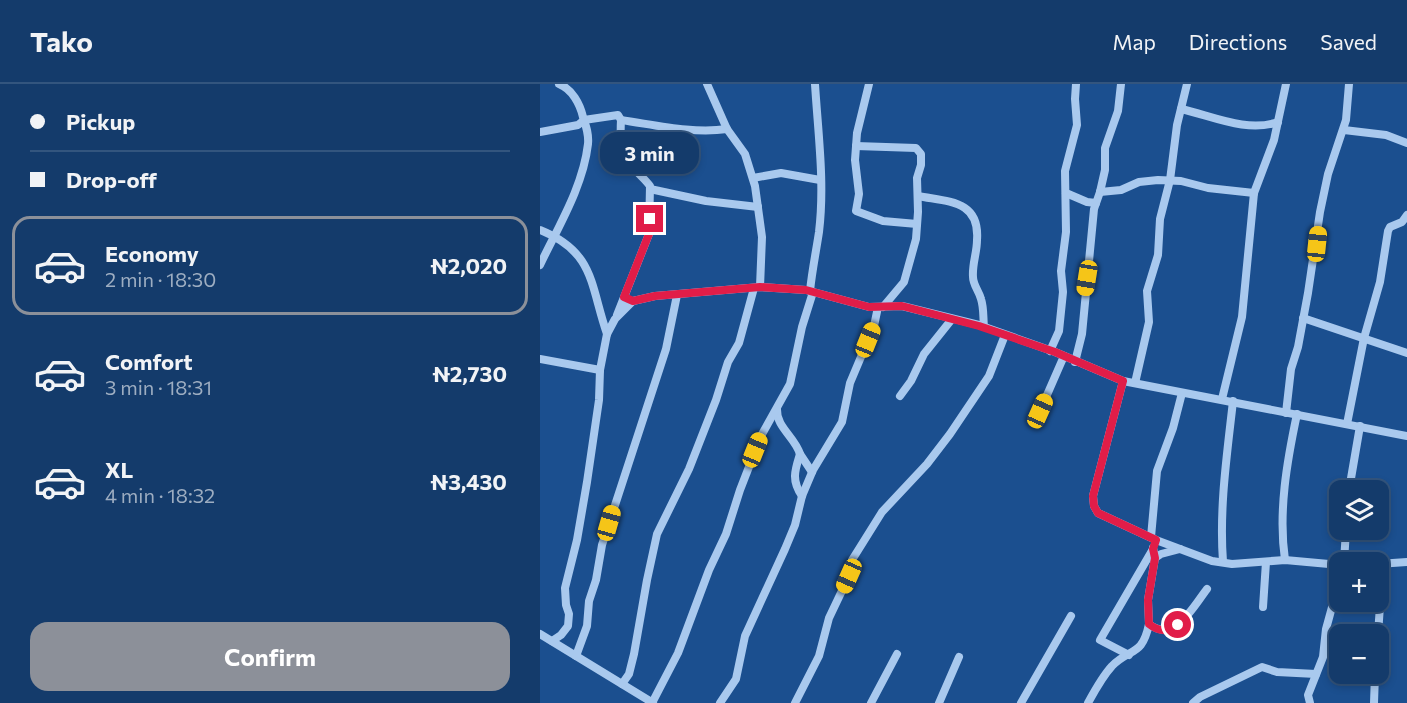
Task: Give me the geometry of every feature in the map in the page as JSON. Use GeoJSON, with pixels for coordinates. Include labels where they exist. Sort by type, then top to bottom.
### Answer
{"type":"FeatureCollection","features":[{"type":"Feature","properties":{"kind":"street"},"geometry":{"type":"LineString","coordinates":[[540,265],[577,185],[588,145],[588,133],[576,100],[565,86],[560,84]]}},
{"type":"Feature","properties":{"kind":"street"},"geometry":{"type":"LineString","coordinates":[[622,684],[629,674],[634,654],[657,534],[689,469],[728,362],[739,343],[757,288],[762,237],[753,178],[745,154],[728,129],[707,84]]}},
{"type":"Feature","properties":{"kind":"street"},"geometry":{"type":"LineString","coordinates":[[541,636],[653,703],[678,653],[693,611],[726,534],[757,445],[790,384],[811,292],[819,231],[821,154],[815,84]]}},
{"type":"Feature","properties":{"kind":"street"},"geometry":{"type":"LineString","coordinates":[[869,84],[859,122],[856,146],[855,160],[860,194],[856,211],[883,221],[917,224]]}},
{"type":"Feature","properties":{"kind":"street"},"geometry":{"type":"LineString","coordinates":[[1050,351],[1059,331],[1063,292],[1061,271],[1066,232],[1065,171],[1077,125],[1076,84]]}},
{"type":"Feature","properties":{"kind":"street"},"geometry":{"type":"LineString","coordinates":[[1075,362],[1082,334],[1090,232],[1105,170],[1105,148],[1118,111],[1120,84]]}},
{"type":"Feature","properties":{"kind":"street"},"geometry":{"type":"LineString","coordinates":[[1134,383],[1149,322],[1148,291],[1158,255],[1160,219],[1170,180],[1176,126],[1187,84]]}},
{"type":"Feature","properties":{"kind":"street"},"geometry":{"type":"LineString","coordinates":[[1222,399],[1242,317],[1254,193],[1274,140],[1286,84]]}},
{"type":"Feature","properties":{"kind":"street"},"geometry":{"type":"LineString","coordinates":[[1286,413],[1291,369],[1303,318],[1328,174],[1344,130],[1349,84]]}},
{"type":"Feature","properties":{"kind":"street"},"geometry":{"type":"LineString","coordinates":[[1181,109],[1225,121],[1257,126],[1268,126],[1278,122]]}},
{"type":"Feature","properties":{"kind":"street"},"geometry":{"type":"LineString","coordinates":[[540,132],[578,125],[584,120],[618,115],[621,120],[620,138],[624,153],[633,167],[649,183],[650,189],[649,234],[607,334],[600,370],[599,400],[587,482],[577,540],[565,588],[569,614],[568,626],[552,641]]}},
{"type":"Feature","properties":{"kind":"street"},"geometry":{"type":"LineString","coordinates":[[621,120],[710,131],[728,129]]}},
{"type":"Feature","properties":{"kind":"street"},"geometry":{"type":"LineString","coordinates":[[1344,130],[1386,135],[1407,143]]}},
{"type":"Feature","properties":{"kind":"street"},"geometry":{"type":"LineString","coordinates":[[720,703],[736,679],[745,636],[795,525],[802,496],[812,472],[824,448],[837,434],[842,423],[850,383],[880,307],[904,282],[916,239],[918,196],[916,178],[921,165],[921,154],[916,148],[856,146]]}},
{"type":"Feature","properties":{"kind":"street"},"geometry":{"type":"LineString","coordinates":[[753,178],[781,173],[820,180]]}},
{"type":"Feature","properties":{"kind":"street"},"geometry":{"type":"LineString","coordinates":[[1100,192],[1121,190],[1140,182],[1170,180],[1208,188],[1254,193]]}},
{"type":"Feature","properties":{"kind":"street"},"geometry":{"type":"LineString","coordinates":[[650,189],[705,201],[758,207]]}},
{"type":"Feature","properties":{"kind":"street"},"geometry":{"type":"LineString","coordinates":[[1066,193],[1086,202],[1096,203]]}},
{"type":"Feature","properties":{"kind":"street"},"geometry":{"type":"LineString","coordinates":[[918,196],[952,202],[967,208],[975,218],[978,239],[973,264],[973,281],[981,299],[984,327]]}},
{"type":"Feature","properties":{"kind":"street"},"geometry":{"type":"LineString","coordinates":[[1347,424],[1364,338],[1380,282],[1388,231],[1390,227],[1402,222],[1407,215]]}},
{"type":"Feature","properties":{"kind":"street"},"geometry":{"type":"LineString","coordinates":[[540,230],[554,235],[573,249],[585,264],[607,334]]}},
{"type":"Feature","properties":{"kind":"street"},"geometry":{"type":"LineString","coordinates":[[624,297],[633,301],[757,288],[811,292],[869,307],[902,306],[984,327],[1064,356],[1123,381],[1407,436]]}},
{"type":"Feature","properties":{"kind":"street"},"geometry":{"type":"LineString","coordinates":[[576,656],[587,626],[589,601],[596,580],[602,545],[666,349],[677,295]]}},
{"type":"Feature","properties":{"kind":"street"},"geometry":{"type":"LineString","coordinates":[[615,319],[633,301]]}},
{"type":"Feature","properties":{"kind":"street"},"geometry":{"type":"LineString","coordinates":[[1303,318],[1407,353]]}},
{"type":"Feature","properties":{"kind":"street"},"geometry":{"type":"LineString","coordinates":[[900,396],[911,381],[924,354],[952,319]]}},
{"type":"Feature","properties":{"kind":"street"},"geometry":{"type":"LineString","coordinates":[[795,703],[819,656],[829,618],[849,576],[852,560],[882,512],[927,464],[950,434],[996,363],[1005,335]]}},
{"type":"Feature","properties":{"kind":"street"},"geometry":{"type":"LineString","coordinates":[[1034,419],[1040,411],[1064,356]]}},
{"type":"Feature","properties":{"kind":"street"},"geometry":{"type":"LineString","coordinates":[[540,359],[600,370]]}},
{"type":"Feature","properties":{"kind":"street"},"geometry":{"type":"LineString","coordinates":[[1123,381],[1093,496],[1094,506],[1098,513],[1154,539],[1212,561],[1285,560],[1329,564]]}},
{"type":"Feature","properties":{"kind":"street"},"geometry":{"type":"LineString","coordinates":[[1088,703],[1100,681],[1114,664],[1146,640],[1149,624],[1148,600],[1155,558],[1153,549],[1157,471],[1182,393]]}},
{"type":"Feature","properties":{"kind":"street"},"geometry":{"type":"LineString","coordinates":[[1223,562],[1224,464],[1233,401]]}},
{"type":"Feature","properties":{"kind":"street"},"geometry":{"type":"LineString","coordinates":[[777,408],[777,420],[792,438],[812,472]]}},
{"type":"Feature","properties":{"kind":"street"},"geometry":{"type":"LineString","coordinates":[[1285,560],[1283,525],[1286,479],[1297,414]]}},
{"type":"Feature","properties":{"kind":"street"},"geometry":{"type":"LineString","coordinates":[[1351,480],[1360,426]]}},
{"type":"Feature","properties":{"kind":"street"},"geometry":{"type":"LineString","coordinates":[[800,454],[794,474],[802,496]]}},
{"type":"Feature","properties":{"kind":"street"},"geometry":{"type":"LineString","coordinates":[[1129,655],[1100,640],[1153,549]]}},
{"type":"Feature","properties":{"kind":"street"},"geometry":{"type":"LineString","coordinates":[[1155,558],[1180,549]]}},
{"type":"Feature","properties":{"kind":"street"},"geometry":{"type":"LineString","coordinates":[[1263,607],[1266,562]]}},
{"type":"Feature","properties":{"kind":"street"},"geometry":{"type":"LineString","coordinates":[[1389,563],[1407,562]]}},
{"type":"Feature","properties":{"kind":"street"},"geometry":{"type":"LineString","coordinates":[[1149,624],[1160,631],[1170,630],[1178,625],[1207,589]]}},
{"type":"Feature","properties":{"kind":"street"},"geometry":{"type":"LineString","coordinates":[[1310,703],[1308,695],[1323,657],[1331,612]]}},
{"type":"Feature","properties":{"kind":"street"},"geometry":{"type":"LineString","coordinates":[[1021,703],[1071,616]]}},
{"type":"Feature","properties":{"kind":"street"},"geometry":{"type":"LineString","coordinates":[[871,703],[897,654]]}},
{"type":"Feature","properties":{"kind":"street"},"geometry":{"type":"LineString","coordinates":[[939,703],[959,657]]}},
{"type":"Feature","properties":{"kind":"street"},"geometry":{"type":"LineString","coordinates":[[1193,703],[1200,697],[1262,667],[1277,672],[1316,674]]}},
{"type":"Feature","properties":{"kind":"street"},"geometry":{"type":"LineString","coordinates":[[1374,703],[1375,684]]}},
{"type":"Feature","properties":{"kind":"route"},"geometry":{"type":"LineString","coordinates":[[650,219],[649,234],[624,297],[633,301],[655,296],[760,287],[806,290],[869,307],[902,306],[979,326],[1055,352],[1123,381],[1093,496],[1094,506],[1098,513],[1156,540],[1148,600],[1149,624],[1160,631],[1170,630],[1178,625]]}}]}
